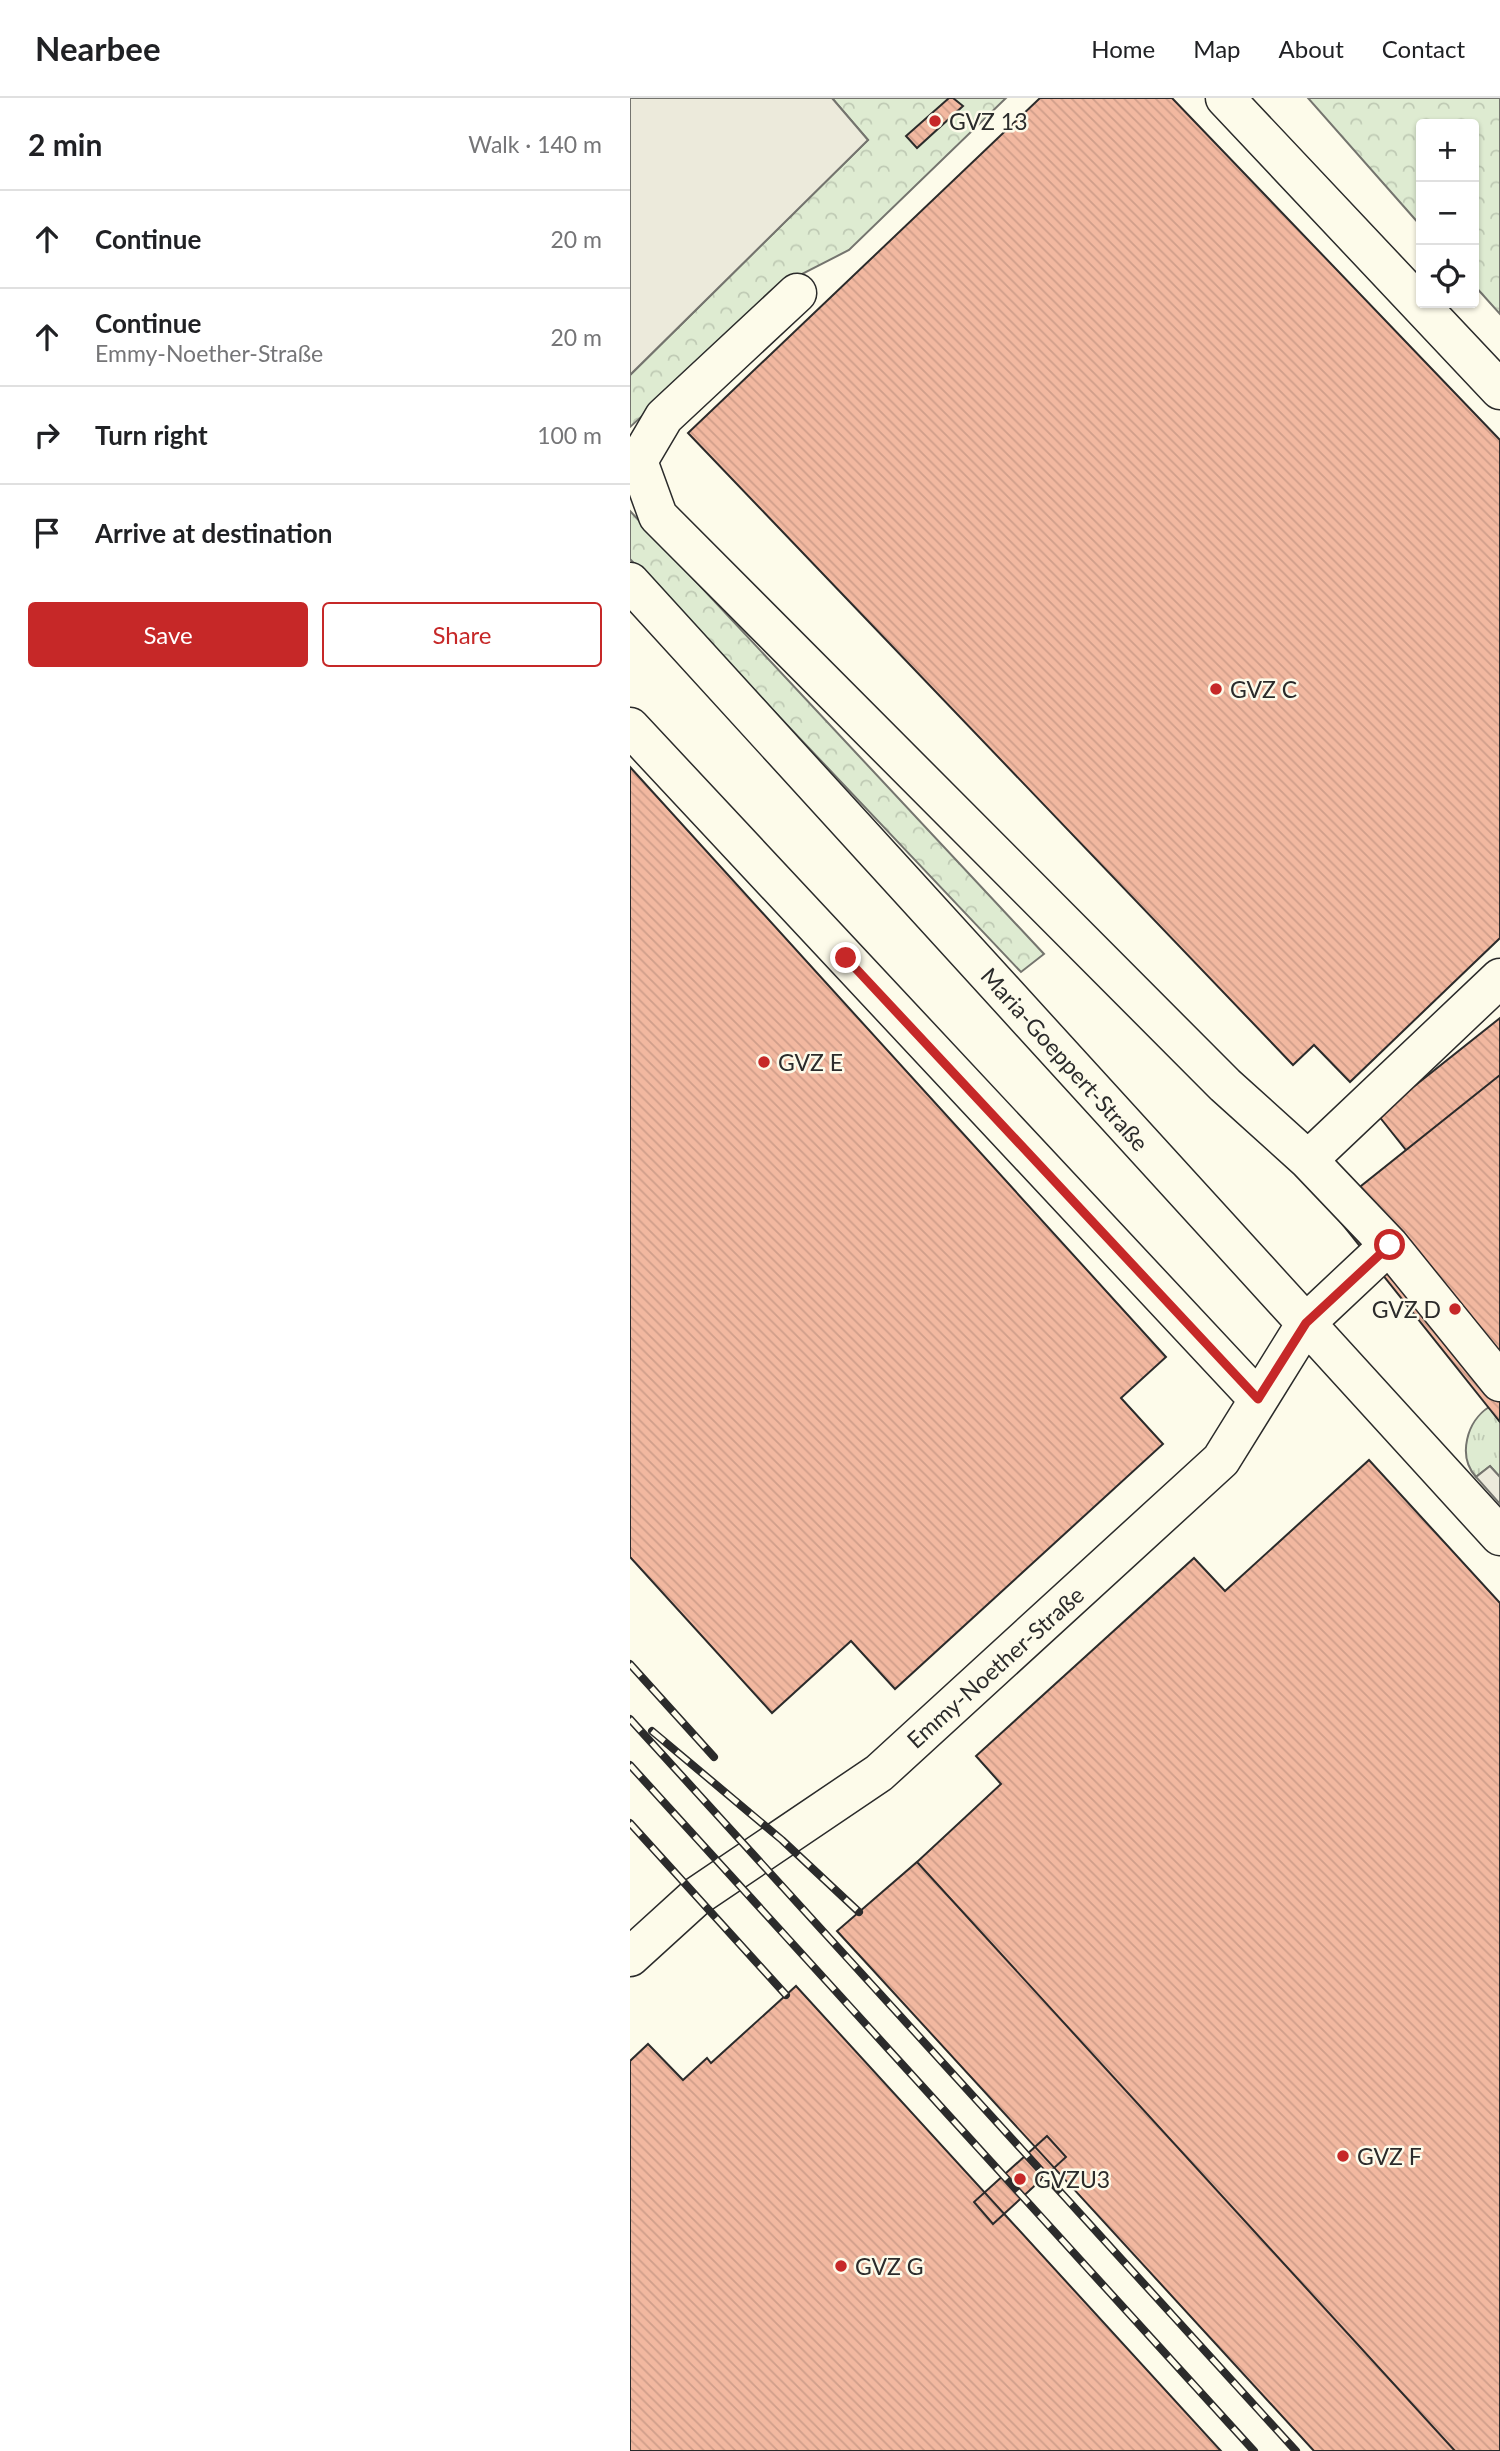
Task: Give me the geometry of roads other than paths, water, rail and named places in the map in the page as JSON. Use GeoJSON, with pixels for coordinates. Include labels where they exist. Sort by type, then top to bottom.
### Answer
{"type":"FeatureCollection","features":[{"type":"Feature","properties":{"kind":"lane"},"geometry":{"type":"LineString","coordinates":[[1225,98],[1500,390]]}},
{"type":"Feature","properties":{"kind":"lane"},"geometry":{"type":"LineString","coordinates":[[797,293],[664,417],[638,461],[658,516],[1225,1085],[1308,1160],[1390,1245],[1498,1375]]}},
{"type":"Feature","properties":{"kind":"lane","name":"Maria-Goeppert-Straße"},"geometry":{"type":"LineString","coordinates":[[630,582],[1500,1536]]}},
{"type":"Feature","properties":{"kind":"lane"},"geometry":{"type":"LineString","coordinates":[[630,727],[1258,1399]]}},
{"type":"Feature","properties":{"kind":"lane"},"geometry":{"type":"LineString","coordinates":[[1308,1160],[1500,978]]}},
{"type":"Feature","properties":{"kind":"lane","name":"Emmy-Noether-Straße"},"geometry":{"type":"LineString","coordinates":[[630,1957],[697,1896],[879,1773],[1221,1460],[1306,1323],[1390,1245]]}},
{"type":"Feature","properties":{"kind":"railway"},"geometry":{"type":"LineString","coordinates":[[630,1664],[714,1757]]}},
{"type":"Feature","properties":{"kind":"railway"},"geometry":{"type":"LineString","coordinates":[[630,1719],[1296,2451]]}},
{"type":"Feature","properties":{"kind":"railway"},"geometry":{"type":"LineString","coordinates":[[652,1731],[782,1840],[859,1912]]}},
{"type":"Feature","properties":{"kind":"railway"},"geometry":{"type":"LineString","coordinates":[[630,1765],[1254,2451]]}},
{"type":"Feature","properties":{"kind":"railway"},"geometry":{"type":"LineString","coordinates":[[630,1823],[786,1995]]}},
{"type":"Feature","properties":{"kind":"place","name":"GVZ 13"},"geometry":{"type":"Point","coordinates":[935,121]}},
{"type":"Feature","properties":{"kind":"place","name":"GVZ C"},"geometry":{"type":"Point","coordinates":[1216,689]}},
{"type":"Feature","properties":{"kind":"place","name":"GVZ E"},"geometry":{"type":"Point","coordinates":[764,1062]}},
{"type":"Feature","properties":{"kind":"place","name":"GVZ D"},"geometry":{"type":"Point","coordinates":[1455,1309]}},
{"type":"Feature","properties":{"kind":"place","name":"GVZ F"},"geometry":{"type":"Point","coordinates":[1343,2156]}},
{"type":"Feature","properties":{"kind":"place","name":"GVZU3"},"geometry":{"type":"Point","coordinates":[1020,2179]}},
{"type":"Feature","properties":{"kind":"place","name":"GVZ G"},"geometry":{"type":"Point","coordinates":[841,2266]}}]}
